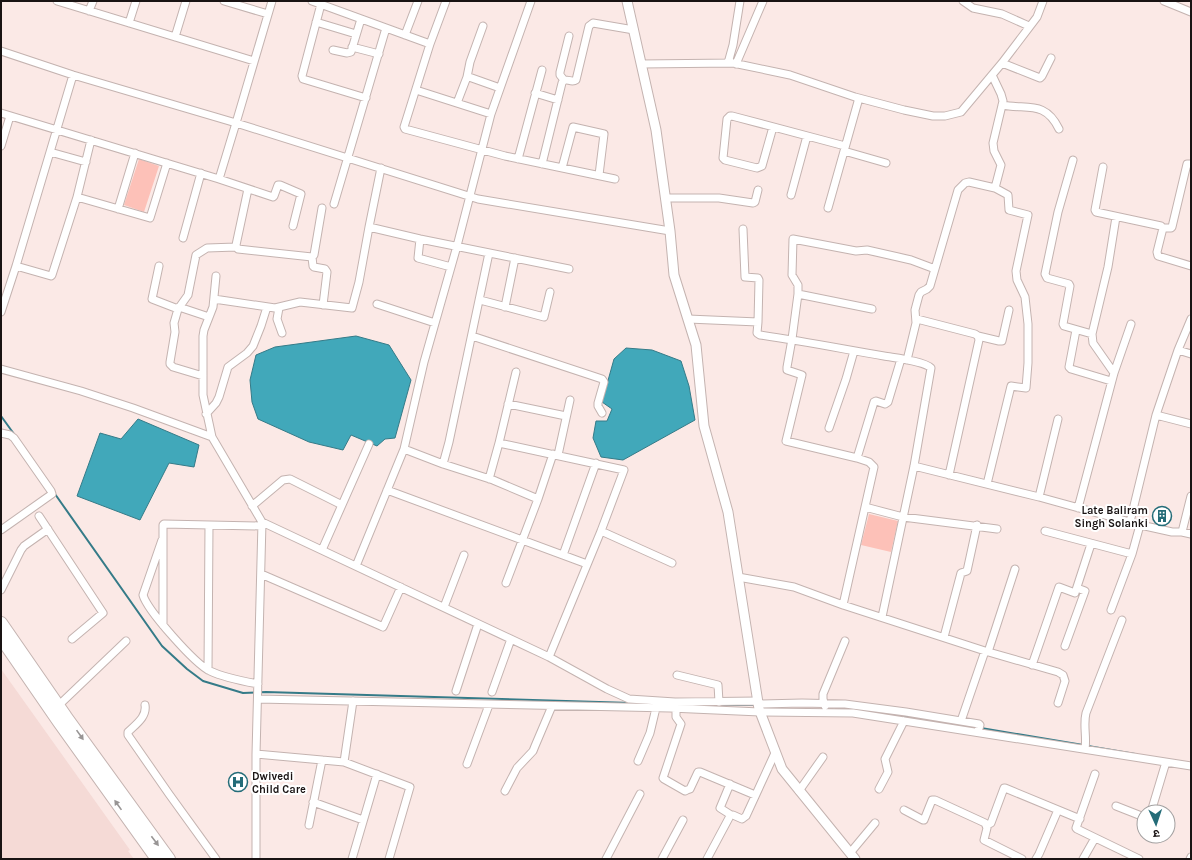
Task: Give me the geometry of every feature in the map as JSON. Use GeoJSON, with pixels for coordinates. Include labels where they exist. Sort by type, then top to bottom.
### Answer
{"type":"FeatureCollection","features":[{"type":"Feature","properties":{"kind":"highway"},"geometry":{"type":"LineString","coordinates":[[1,623],[169,859]]}},
{"type":"Feature","properties":{"kind":"highway"},"geometry":{"type":"LineString","coordinates":[[1,638],[63,728],[157,859]]}},
{"type":"Feature","properties":{"kind":"street"},"geometry":{"type":"LineString","coordinates":[[57,1],[254,61]]}},
{"type":"Feature","properties":{"kind":"street"},"geometry":{"type":"LineString","coordinates":[[89,11],[93,1]]}},
{"type":"Feature","properties":{"kind":"street"},"geometry":{"type":"LineString","coordinates":[[129,23],[136,1]]}},
{"type":"Feature","properties":{"kind":"street"},"geometry":{"type":"LineString","coordinates":[[175,37],[186,1]]}},
{"type":"Feature","properties":{"kind":"street"},"geometry":{"type":"LineString","coordinates":[[224,1],[235,2],[268,14]]}},
{"type":"Feature","properties":{"kind":"street"},"geometry":{"type":"LineString","coordinates":[[218,179],[272,1]]}},
{"type":"Feature","properties":{"kind":"street"},"geometry":{"type":"LineString","coordinates":[[312,1],[430,44]]}},
{"type":"Feature","properties":{"kind":"street"},"geometry":{"type":"LineString","coordinates":[[406,35],[418,1]]}},
{"type":"Feature","properties":{"kind":"street"},"geometry":{"type":"LineString","coordinates":[[446,1],[430,44],[404,126],[405,129],[518,159],[615,179]]}},
{"type":"Feature","properties":{"kind":"street"},"geometry":{"type":"LineString","coordinates":[[356,566],[404,449],[424,362],[457,246],[491,114],[531,1]]}},
{"type":"Feature","properties":{"kind":"street"},"geometry":{"type":"LineString","coordinates":[[627,1],[656,130],[670,231],[674,275],[696,345],[704,426],[728,512],[759,706],[782,769],[853,856],[875,823]]}},
{"type":"Feature","properties":{"kind":"street"},"geometry":{"type":"LineString","coordinates":[[732,63],[733,45],[740,1]]}},
{"type":"Feature","properties":{"kind":"street"},"geometry":{"type":"LineString","coordinates":[[732,63],[763,1]]}},
{"type":"Feature","properties":{"kind":"street"},"geometry":{"type":"LineString","coordinates":[[963,1],[973,8],[1002,14],[1029,26]]}},
{"type":"Feature","properties":{"kind":"street"},"geometry":{"type":"LineString","coordinates":[[641,64],[732,63],[790,75],[859,98],[904,110],[932,116],[954,115],[960,112],[1002,63],[1037,17],[1043,1]]}},
{"type":"Feature","properties":{"kind":"street"},"geometry":{"type":"LineString","coordinates":[[1164,1],[1191,12]]}},
{"type":"Feature","properties":{"kind":"street"},"geometry":{"type":"LineString","coordinates":[[321,4],[302,76],[303,79],[366,98]]}},
{"type":"Feature","properties":{"kind":"street"},"geometry":{"type":"LineString","coordinates":[[333,50],[347,53],[350,52],[361,19]]}},
{"type":"Feature","properties":{"kind":"street"},"geometry":{"type":"LineString","coordinates":[[316,22],[356,34]]}},
{"type":"Feature","properties":{"kind":"street"},"geometry":{"type":"LineString","coordinates":[[569,36],[560,75],[564,80],[572,81],[576,80],[590,25],[593,24],[634,30]]}},
{"type":"Feature","properties":{"kind":"street"},"geometry":{"type":"LineString","coordinates":[[457,103],[483,26]]}},
{"type":"Feature","properties":{"kind":"street"},"geometry":{"type":"LineString","coordinates":[[334,204],[386,28]]}},
{"type":"Feature","properties":{"kind":"street"},"geometry":{"type":"LineString","coordinates":[[352,47],[379,54]]}},
{"type":"Feature","properties":{"kind":"street"},"geometry":{"type":"LineString","coordinates":[[1,51],[73,75],[236,123],[478,199],[670,231]]}},
{"type":"Feature","properties":{"kind":"street"},"geometry":{"type":"LineString","coordinates":[[1002,63],[1040,78],[1051,58]]}},
{"type":"Feature","properties":{"kind":"street"},"geometry":{"type":"LineString","coordinates":[[518,159],[542,70]]}},
{"type":"Feature","properties":{"kind":"street"},"geometry":{"type":"LineString","coordinates":[[1,312],[73,75]]}},
{"type":"Feature","properties":{"kind":"street"},"geometry":{"type":"LineString","coordinates":[[992,75],[1003,97],[993,143],[994,151],[1001,165],[995,188]]}},
{"type":"Feature","properties":{"kind":"street"},"geometry":{"type":"LineString","coordinates":[[467,77],[500,88]]}},
{"type":"Feature","properties":{"kind":"street"},"geometry":{"type":"LineString","coordinates":[[542,164],[564,80]]}},
{"type":"Feature","properties":{"kind":"street"},"geometry":{"type":"LineString","coordinates":[[416,90],[491,114]]}},
{"type":"Feature","properties":{"kind":"street"},"geometry":{"type":"LineString","coordinates":[[535,93],[558,100]]}},
{"type":"Feature","properties":{"kind":"street"},"geometry":{"type":"LineString","coordinates":[[828,208],[859,98]]}},
{"type":"Feature","properties":{"kind":"street"},"geometry":{"type":"LineString","coordinates":[[1002,105],[1029,107],[1045,112],[1051,116],[1059,129]]}},
{"type":"Feature","properties":{"kind":"street"},"geometry":{"type":"LineString","coordinates":[[1,113],[136,153],[273,197],[278,185],[280,185],[302,194],[293,226]]}},
{"type":"Feature","properties":{"kind":"street"},"geometry":{"type":"LineString","coordinates":[[1,146],[10,116]]}},
{"type":"Feature","properties":{"kind":"street"},"geometry":{"type":"LineString","coordinates":[[773,127],[762,166],[759,167],[738,163],[725,160],[723,158],[728,120],[730,116],[732,116],[807,136],[886,163]]}},
{"type":"Feature","properties":{"kind":"street"},"geometry":{"type":"LineString","coordinates":[[562,168],[573,127],[604,134],[599,175]]}},
{"type":"Feature","properties":{"kind":"street"},"geometry":{"type":"LineString","coordinates":[[791,195],[807,136]]}},
{"type":"Feature","properties":{"kind":"street"},"geometry":{"type":"LineString","coordinates":[[16,266],[52,276],[77,197],[91,140]]}},
{"type":"Feature","properties":{"kind":"street"},"geometry":{"type":"LineString","coordinates":[[50,152],[86,162]]}},
{"type":"Feature","properties":{"kind":"street"},"geometry":{"type":"LineString","coordinates":[[118,209],[136,153]]}},
{"type":"Feature","properties":{"kind":"street"},"geometry":{"type":"LineString","coordinates":[[1073,160],[1058,212],[1045,274],[1047,278],[1069,284],[1070,286],[1063,324],[1065,327],[1092,334]]}},
{"type":"Feature","properties":{"kind":"street"},"geometry":{"type":"LineString","coordinates":[[77,197],[150,218],[168,163]]}},
{"type":"Feature","properties":{"kind":"street"},"geometry":{"type":"LineString","coordinates":[[1103,168],[1096,212],[1162,226],[1163,228],[1170,228],[1172,227],[1187,164],[1191,164]]}},
{"type":"Feature","properties":{"kind":"street"},"geometry":{"type":"LineString","coordinates":[[214,300],[278,308],[300,302],[350,308],[353,306],[381,168]]}},
{"type":"Feature","properties":{"kind":"street"},"geometry":{"type":"LineString","coordinates":[[183,238],[200,173]]}},
{"type":"Feature","properties":{"kind":"street"},"geometry":{"type":"LineString","coordinates":[[856,458],[874,402],[876,401],[885,404],[888,402],[904,360],[916,319],[915,310],[919,295],[928,288],[958,190],[962,185],[969,182],[995,188],[1008,195],[1010,211],[1028,214],[1016,271],[1016,277],[1025,297],[1028,324],[1027,387],[1011,386],[987,484]]}},
{"type":"Feature","properties":{"kind":"street"},"geometry":{"type":"LineString","coordinates":[[236,247],[248,189]]}},
{"type":"Feature","properties":{"kind":"street"},"geometry":{"type":"LineString","coordinates":[[665,198],[719,198],[754,203],[758,190]]}},
{"type":"Feature","properties":{"kind":"street"},"geometry":{"type":"LineString","coordinates":[[322,208],[314,255],[312,257],[314,267],[325,269],[327,272],[323,305]]}},
{"type":"Feature","properties":{"kind":"street"},"geometry":{"type":"LineString","coordinates":[[1114,373],[1093,343],[1092,334],[1108,267],[1116,217]]}},
{"type":"Feature","properties":{"kind":"street"},"geometry":{"type":"LineString","coordinates":[[368,227],[569,269]]}},
{"type":"Feature","properties":{"kind":"street"},"geometry":{"type":"LineString","coordinates":[[1163,228],[1157,252],[1158,256],[1191,266]]}},
{"type":"Feature","properties":{"kind":"street"},"geometry":{"type":"LineString","coordinates":[[743,229],[745,277],[758,278],[759,280],[758,334],[904,360],[928,365],[932,368],[914,466],[882,617]]}},
{"type":"Feature","properties":{"kind":"street"},"geometry":{"type":"LineString","coordinates":[[420,239],[419,259],[451,267]]}},
{"type":"Feature","properties":{"kind":"street"},"geometry":{"type":"LineString","coordinates":[[843,605],[874,467],[869,462],[856,458],[786,441],[802,375],[786,369],[792,340],[798,294],[798,285],[792,276],[793,239],[856,251],[867,250],[911,260],[935,269]]}},
{"type":"Feature","properties":{"kind":"street"},"geometry":{"type":"LineString","coordinates":[[203,376],[173,367],[170,364],[175,332],[174,323],[179,308],[188,295],[196,254],[207,248],[236,247],[238,249],[312,257]]}},
{"type":"Feature","properties":{"kind":"street"},"geometry":{"type":"LineString","coordinates":[[443,464],[480,300],[489,253]]}},
{"type":"Feature","properties":{"kind":"street"},"geometry":{"type":"LineString","coordinates":[[506,307],[515,258]]}},
{"type":"Feature","properties":{"kind":"street"},"geometry":{"type":"LineString","coordinates":[[158,266],[152,299],[209,317]]}},
{"type":"Feature","properties":{"kind":"street"},"geometry":{"type":"LineString","coordinates":[[216,276],[214,300],[203,336],[203,396],[206,414],[212,437],[262,524],[256,754],[256,859]]}},
{"type":"Feature","properties":{"kind":"street"},"geometry":{"type":"LineString","coordinates":[[480,300],[544,317],[550,292]]}},
{"type":"Feature","properties":{"kind":"street"},"geometry":{"type":"LineString","coordinates":[[798,294],[872,309]]}},
{"type":"Feature","properties":{"kind":"street"},"geometry":{"type":"LineString","coordinates":[[377,304],[435,323]]}},
{"type":"Feature","properties":{"kind":"street"},"geometry":{"type":"LineString","coordinates":[[206,414],[219,397],[228,367],[253,346],[267,307]]}},
{"type":"Feature","properties":{"kind":"street"},"geometry":{"type":"LineString","coordinates":[[278,308],[276,319],[282,332]]}},
{"type":"Feature","properties":{"kind":"street"},"geometry":{"type":"LineString","coordinates":[[916,319],[999,341],[1002,340],[1009,310]]}},
{"type":"Feature","properties":{"kind":"street"},"geometry":{"type":"LineString","coordinates":[[1130,522],[1156,415],[1178,350],[1191,319]]}},
{"type":"Feature","properties":{"kind":"street"},"geometry":{"type":"LineString","coordinates":[[688,320],[758,322]]}},
{"type":"Feature","properties":{"kind":"street"},"geometry":{"type":"LineString","coordinates":[[1078,508],[1111,381],[1131,324]]}},
{"type":"Feature","properties":{"kind":"street"},"geometry":{"type":"LineString","coordinates":[[1076,330],[1069,367],[1071,369],[1111,381]]}},
{"type":"Feature","properties":{"kind":"street"},"geometry":{"type":"LineString","coordinates":[[472,336],[602,379],[604,382],[598,403],[602,413]]}},
{"type":"Feature","properties":{"kind":"street"},"geometry":{"type":"LineString","coordinates":[[949,475],[979,340],[978,336]]}},
{"type":"Feature","properties":{"kind":"street"},"geometry":{"type":"LineString","coordinates":[[1178,350],[1191,354]]}},
{"type":"Feature","properties":{"kind":"street"},"geometry":{"type":"LineString","coordinates":[[829,428],[854,351]]}},
{"type":"Feature","properties":{"kind":"street"},"geometry":{"type":"LineString","coordinates":[[1,369],[88,393],[212,437]]}},
{"type":"Feature","properties":{"kind":"street"},"geometry":{"type":"LineString","coordinates":[[490,479],[500,443],[516,372]]}},
{"type":"Feature","properties":{"kind":"street"},"geometry":{"type":"LineString","coordinates":[[506,583],[555,455],[570,400]]}},
{"type":"Feature","properties":{"kind":"street"},"geometry":{"type":"LineString","coordinates":[[508,404],[566,416]]}},
{"type":"Feature","properties":{"kind":"street"},"geometry":{"type":"LineString","coordinates":[[1156,415],[1191,424]]}},
{"type":"Feature","properties":{"kind":"street"},"geometry":{"type":"LineString","coordinates":[[1039,497],[1058,419]]}},
{"type":"Feature","properties":{"kind":"street"},"geometry":{"type":"LineString","coordinates":[[1,433],[10,435],[14,438],[52,494],[1,530]]}},
{"type":"Feature","properties":{"kind":"street"},"geometry":{"type":"LineString","coordinates":[[500,443],[596,463],[624,471],[588,564],[549,657]]}},
{"type":"Feature","properties":{"kind":"street"},"geometry":{"type":"LineString","coordinates":[[322,550],[369,444]]}},
{"type":"Feature","properties":{"kind":"street"},"geometry":{"type":"LineString","coordinates":[[404,449],[443,464],[490,479],[538,499]]}},
{"type":"Feature","properties":{"kind":"street"},"geometry":{"type":"LineString","coordinates":[[563,555],[596,463]]}},
{"type":"Feature","properties":{"kind":"street"},"geometry":{"type":"LineString","coordinates":[[914,466],[1039,497],[1140,525],[1172,532],[1191,534]]}},
{"type":"Feature","properties":{"kind":"street"},"geometry":{"type":"LineString","coordinates":[[252,506],[287,478],[342,506]]}},
{"type":"Feature","properties":{"kind":"street"},"geometry":{"type":"LineString","coordinates":[[387,490],[588,564]]}},
{"type":"Feature","properties":{"kind":"street"},"geometry":{"type":"LineString","coordinates":[[1182,532],[1191,496]]}},
{"type":"Feature","properties":{"kind":"street"},"geometry":{"type":"LineString","coordinates":[[865,507],[903,516],[997,528]]}},
{"type":"Feature","properties":{"kind":"street"},"geometry":{"type":"LineString","coordinates":[[39,516],[103,613],[72,639]]}},
{"type":"Feature","properties":{"kind":"street"},"geometry":{"type":"LineString","coordinates":[[163,625],[162,527],[164,524],[262,524],[322,550],[549,657],[607,689],[629,699],[675,702],[719,702],[759,706]]}},
{"type":"Feature","properties":{"kind":"street"},"geometry":{"type":"LineString","coordinates":[[208,670],[209,525]]}},
{"type":"Feature","properties":{"kind":"street"},"geometry":{"type":"LineString","coordinates":[[944,637],[961,573],[967,571],[977,525]]}},
{"type":"Feature","properties":{"kind":"street"},"geometry":{"type":"LineString","coordinates":[[1111,610],[1132,554],[1140,525]]}},
{"type":"Feature","properties":{"kind":"street"},"geometry":{"type":"LineString","coordinates":[[1,590],[24,546],[48,529]]}},
{"type":"Feature","properties":{"kind":"street"},"geometry":{"type":"LineString","coordinates":[[601,531],[672,563]]}},
{"type":"Feature","properties":{"kind":"street"},"geometry":{"type":"LineString","coordinates":[[1045,531],[1132,554]]}},
{"type":"Feature","properties":{"kind":"street"},"geometry":{"type":"LineString","coordinates":[[162,540],[143,596],[163,625],[197,661],[208,670],[258,687]]}},
{"type":"Feature","properties":{"kind":"street"},"geometry":{"type":"LineString","coordinates":[[1032,665],[1059,587],[1075,593],[1091,544]]}},
{"type":"Feature","properties":{"kind":"street"},"geometry":{"type":"LineString","coordinates":[[444,608],[464,555]]}},
{"type":"Feature","properties":{"kind":"street"},"geometry":{"type":"LineString","coordinates":[[961,721],[1015,570]]}},
{"type":"Feature","properties":{"kind":"street"},"geometry":{"type":"LineString","coordinates":[[261,574],[381,626],[384,625],[401,587]]}},
{"type":"Feature","properties":{"kind":"street"},"geometry":{"type":"LineString","coordinates":[[738,578],[794,587],[843,605],[1058,672],[1063,675],[1065,681],[1058,703]]}},
{"type":"Feature","properties":{"kind":"street"},"geometry":{"type":"LineString","coordinates":[[1066,646],[1085,591],[1077,588]]}},
{"type":"Feature","properties":{"kind":"street"},"geometry":{"type":"LineString","coordinates":[[1086,746],[1084,719],[1122,620]]}},
{"type":"Feature","properties":{"kind":"street"},"geometry":{"type":"LineString","coordinates":[[456,691],[478,624]]}},
{"type":"Feature","properties":{"kind":"street"},"geometry":{"type":"LineString","coordinates":[[492,692],[511,639]]}},
{"type":"Feature","properties":{"kind":"street"},"geometry":{"type":"LineString","coordinates":[[59,705],[126,641]]}},
{"type":"Feature","properties":{"kind":"street"},"geometry":{"type":"LineString","coordinates":[[824,708],[823,694],[845,641]]}},
{"type":"Feature","properties":{"kind":"street"},"geometry":{"type":"LineString","coordinates":[[677,675],[718,685],[719,702]]}},
{"type":"Feature","properties":{"kind":"street"},"geometry":{"type":"LineString","coordinates":[[258,698],[676,709],[759,706],[824,708],[904,721],[979,729],[1086,746],[1191,766]]}},
{"type":"Feature","properties":{"kind":"street"},"geometry":{"type":"LineString","coordinates":[[344,762],[353,701]]}},
{"type":"Feature","properties":{"kind":"street"},"geometry":{"type":"LineString","coordinates":[[824,708],[845,704],[887,709],[979,724],[979,729]]}},
{"type":"Feature","properties":{"kind":"street"},"geometry":{"type":"LineString","coordinates":[[145,705],[145,712],[143,716],[128,732],[128,735],[216,859]]}},
{"type":"Feature","properties":{"kind":"street"},"geometry":{"type":"LineString","coordinates":[[467,764],[489,705]]}},
{"type":"Feature","properties":{"kind":"street"},"geometry":{"type":"LineString","coordinates":[[505,791],[518,768],[536,746],[552,706]]}},
{"type":"Feature","properties":{"kind":"street"},"geometry":{"type":"LineString","coordinates":[[638,762],[650,733],[656,708]]}},
{"type":"Feature","properties":{"kind":"street"},"geometry":{"type":"LineString","coordinates":[[676,709],[676,717],[681,724],[663,778],[687,790],[690,788],[698,772],[700,772],[756,795]]}},
{"type":"Feature","properties":{"kind":"street"},"geometry":{"type":"LineString","coordinates":[[879,789],[888,772],[885,759],[904,721]]}},
{"type":"Feature","properties":{"kind":"street"},"geometry":{"type":"LineString","coordinates":[[730,784],[720,808],[731,815],[742,819],[744,818],[756,795],[775,753]]}},
{"type":"Feature","properties":{"kind":"street"},"geometry":{"type":"LineString","coordinates":[[256,754],[344,762],[410,787],[390,859]]}},
{"type":"Feature","properties":{"kind":"street"},"geometry":{"type":"LineString","coordinates":[[799,791],[823,757]]}},
{"type":"Feature","properties":{"kind":"street"},"geometry":{"type":"LineString","coordinates":[[309,825],[322,760]]}},
{"type":"Feature","properties":{"kind":"street"},"geometry":{"type":"LineString","coordinates":[[1153,804],[1166,762]]}},
{"type":"Feature","properties":{"kind":"street"},"geometry":{"type":"LineString","coordinates":[[352,859],[377,774]]}},
{"type":"Feature","properties":{"kind":"street"},"geometry":{"type":"LineString","coordinates":[[1095,774],[1076,828],[1139,859]]}},
{"type":"Feature","properties":{"kind":"street"},"geometry":{"type":"LineString","coordinates":[[1022,859],[984,840],[987,825],[991,823],[1004,788],[1080,819]]}},
{"type":"Feature","properties":{"kind":"street"},"geometry":{"type":"LineString","coordinates":[[606,859],[640,794]]}},
{"type":"Feature","properties":{"kind":"street"},"geometry":{"type":"LineString","coordinates":[[904,810],[924,820],[932,800],[934,800],[986,822],[987,825]]}},
{"type":"Feature","properties":{"kind":"street"},"geometry":{"type":"LineString","coordinates":[[313,802],[364,820]]}},
{"type":"Feature","properties":{"kind":"street"},"geometry":{"type":"LineString","coordinates":[[1116,806],[1136,814]]}},
{"type":"Feature","properties":{"kind":"street"},"geometry":{"type":"LineString","coordinates":[[1036,859],[1058,810]]}},
{"type":"Feature","properties":{"kind":"street"},"geometry":{"type":"LineString","coordinates":[[707,859],[731,815]]}},
{"type":"Feature","properties":{"kind":"street"},"geometry":{"type":"LineString","coordinates":[[662,859],[682,820]]}},
{"type":"Feature","properties":{"kind":"street"},"geometry":{"type":"LineString","coordinates":[[1083,859],[1095,838]]}},
{"type":"Feature","properties":{"kind":"shaded area"},"geometry":{"type":"Polygon","coordinates":[[[139,159],[159,166],[144,212],[124,205],[139,159]]]}},
{"type":"Feature","properties":{"kind":"shaded area"},"geometry":{"type":"Polygon","coordinates":[[[869,514],[898,521],[891,552],[861,545],[869,514]]]}},
{"type":"Feature","properties":{"kind":"shaded area"},"geometry":{"type":"Polygon","coordinates":[[[1,669],[130,850],[128,851],[134,859],[1,859],[1,669]]]}},
{"type":"Feature","properties":{"kind":"water"},"geometry":{"type":"Polygon","coordinates":[[[356,336],[389,345],[411,380],[395,438],[385,439],[377,446],[351,435],[343,450],[309,442],[258,419],[252,402],[250,380],[256,355],[275,347],[356,336]]]}},
{"type":"Feature","properties":{"kind":"water"},"geometry":{"type":"Polygon","coordinates":[[[626,348],[652,350],[681,361],[689,386],[695,420],[623,460],[601,457],[593,438],[596,421],[607,421],[612,409],[602,402],[614,359],[626,348]]]}},
{"type":"Feature","properties":{"kind":"water"},"geometry":{"type":"Polygon","coordinates":[[[138,419],[199,445],[194,467],[169,463],[140,520],[77,496],[100,433],[121,439],[138,419]]]}},
{"type":"Feature","properties":{"kind":"waterway"},"geometry":{"type":"LineString","coordinates":[[1,416],[14,434]]}},
{"type":"Feature","properties":{"kind":"waterway"},"geometry":{"type":"LineString","coordinates":[[55,494],[162,646],[187,669],[203,681],[243,693],[266,692],[632,703]]}},
{"type":"Feature","properties":{"kind":"waterway"},"geometry":{"type":"LineString","coordinates":[[723,705],[756,705]]}},
{"type":"Feature","properties":{"kind":"waterway"},"geometry":{"type":"LineString","coordinates":[[837,707],[977,727]]}},
{"type":"Feature","properties":{"kind":"waterway"},"geometry":{"type":"LineString","coordinates":[[981,728],[1083,745]]}},
{"type":"Feature","properties":{"kind":"waterway"},"geometry":{"type":"LineString","coordinates":[[1088,746],[1135,754]]}},
{"type":"Feature","properties":{"kind":"place","name":"Late Baliram Singh Solanki"},"geometry":{"type":"Point","coordinates":[1162,516]}},
{"type":"Feature","properties":{"kind":"place","name":"Dwivedi Child Care"},"geometry":{"type":"Point","coordinates":[238,782]}}]}
